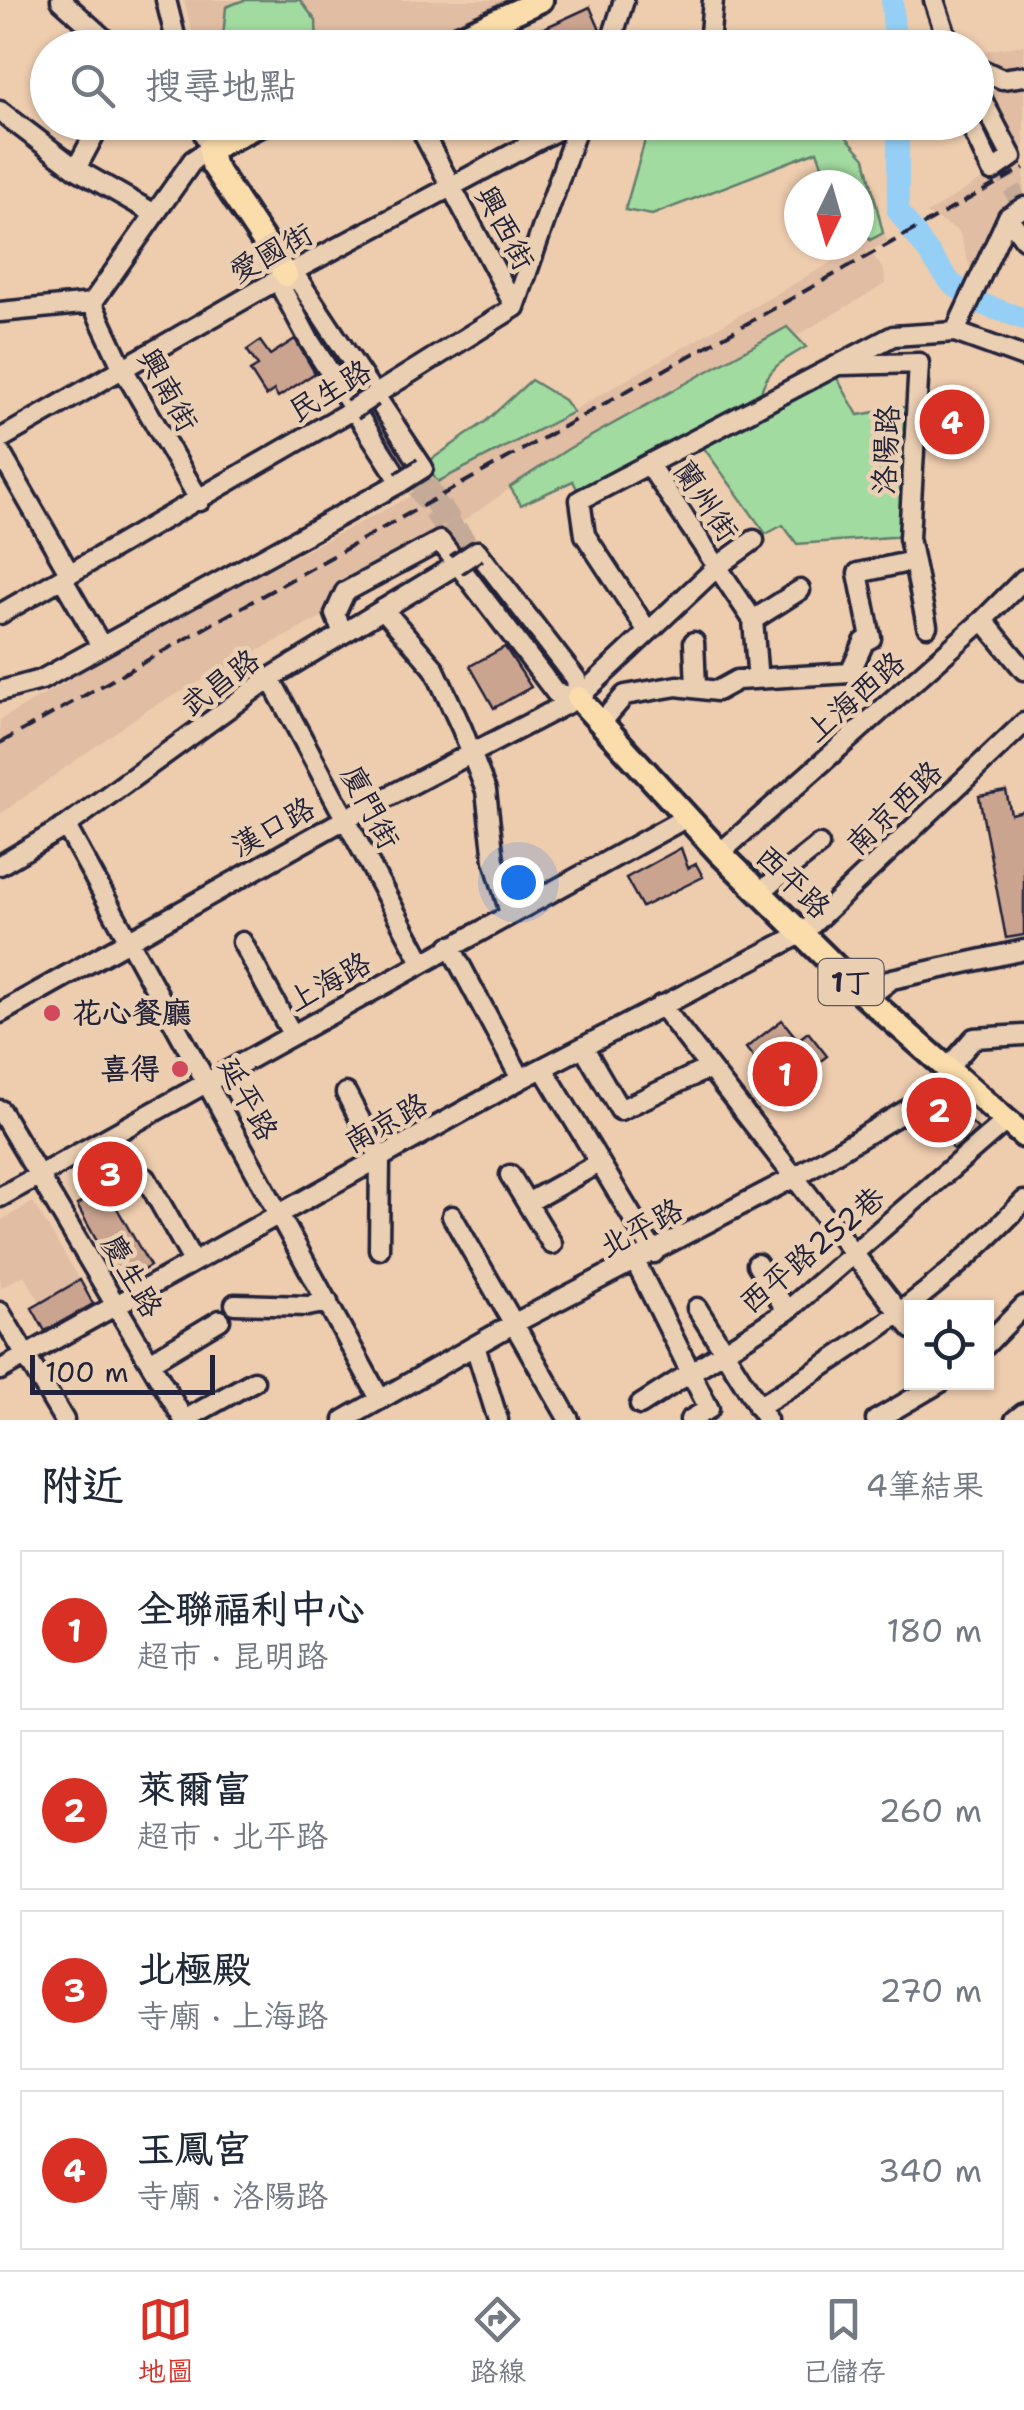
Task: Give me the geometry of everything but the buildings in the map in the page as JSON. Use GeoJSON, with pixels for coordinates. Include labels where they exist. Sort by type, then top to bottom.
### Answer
{"type":"FeatureCollection","features":[{"type":"Feature","properties":{"kind":"main road"},"geometry":{"type":"LineString","coordinates":[[475,30],[540,0]]}},
{"type":"Feature","properties":{"kind":"main road"},"geometry":{"type":"LineString","coordinates":[[229,140],[210,149],[213,165],[286,275]]}},
{"type":"Feature","properties":{"kind":"main road","name":"西平路"},"geometry":{"type":"LineString","coordinates":[[578,698],[720,853],[867,998],[1024,1136]]}},
{"type":"Feature","properties":{"kind":"street"},"geometry":{"type":"LineString","coordinates":[[61,0],[94,30]]}},
{"type":"Feature","properties":{"kind":"street"},"geometry":{"type":"LineString","coordinates":[[166,0],[174,30]]}},
{"type":"Feature","properties":{"kind":"street"},"geometry":{"type":"LineString","coordinates":[[614,30],[624,0]]}},
{"type":"Feature","properties":{"kind":"street"},"geometry":{"type":"LineString","coordinates":[[710,30],[714,0]]}},
{"type":"Feature","properties":{"kind":"street"},"geometry":{"type":"LineString","coordinates":[[934,0],[944,30]]}},
{"type":"Feature","properties":{"kind":"street"},"geometry":{"type":"LineString","coordinates":[[994,75],[1024,76]]}},
{"type":"Feature","properties":{"kind":"street"},"geometry":{"type":"LineString","coordinates":[[0,111],[30,134]]}},
{"type":"Feature","properties":{"kind":"street"},"geometry":{"type":"LineString","coordinates":[[978,140],[992,170],[1012,156],[994,122]]}},
{"type":"Feature","properties":{"kind":"street"},"geometry":{"type":"LineString","coordinates":[[38,140],[76,169],[155,214]]}},
{"type":"Feature","properties":{"kind":"street"},"geometry":{"type":"LineString","coordinates":[[76,169],[91,140]]}},
{"type":"Feature","properties":{"kind":"street"},"geometry":{"type":"LineString","coordinates":[[0,312],[92,304],[193,160],[210,149],[206,140]]}},
{"type":"Feature","properties":{"kind":"street","name":"興西街"},"geometry":{"type":"LineString","coordinates":[[427,140],[515,307]]}},
{"type":"Feature","properties":{"kind":"street","name":"愛國街"},"geometry":{"type":"LineString","coordinates":[[0,439],[286,275],[542,140]]}},
{"type":"Feature","properties":{"kind":"street"},"geometry":{"type":"LineString","coordinates":[[515,307],[570,140]]}},
{"type":"Feature","properties":{"kind":"street"},"geometry":{"type":"LineString","coordinates":[[1016,212],[1024,239]]}},
{"type":"Feature","properties":{"kind":"street"},"geometry":{"type":"LineString","coordinates":[[955,332],[1016,212]]}},
{"type":"Feature","properties":{"kind":"street"},"geometry":{"type":"LineString","coordinates":[[0,690],[41,680],[401,482],[422,468],[300,281],[286,275],[283,291],[352,410],[401,482]]}},
{"type":"Feature","properties":{"kind":"street","name":"興南街"},"geometry":{"type":"LineString","coordinates":[[92,304],[122,367],[200,501]]}},
{"type":"Feature","properties":{"kind":"street","name":"民生路"},"geometry":{"type":"LineString","coordinates":[[0,614],[200,501],[515,307]]}},
{"type":"Feature","properties":{"kind":"street","name":"洛陽路"},"geometry":{"type":"LineString","coordinates":[[647,630],[585,535],[580,500],[831,365],[894,336],[955,332],[1024,356]]}},
{"type":"Feature","properties":{"kind":"street","name":"洛陽路"},"geometry":{"type":"LineString","coordinates":[[831,365],[919,363],[908,538],[926,626]]}},
{"type":"Feature","properties":{"kind":"street"},"geometry":{"type":"LineString","coordinates":[[0,452],[101,645]]}},
{"type":"Feature","properties":{"kind":"street","name":"蘭州街"},"geometry":{"type":"LineString","coordinates":[[649,465],[752,620]]}},
{"type":"Feature","properties":{"kind":"street"},"geometry":{"type":"LineString","coordinates":[[578,698],[647,630],[754,540]]}},
{"type":"Feature","properties":{"kind":"street"},"geometry":{"type":"LineString","coordinates":[[343,633],[335,614],[345,592],[440,541],[456,565]]}},
{"type":"Feature","properties":{"kind":"street","name":"武昌路"},"geometry":{"type":"LineString","coordinates":[[0,866],[66,826],[270,678],[477,551]]}},
{"type":"Feature","properties":{"kind":"street","name":"西平路"},"geometry":{"type":"LineString","coordinates":[[456,565],[556,692],[578,698],[576,679],[477,551]]}},
{"type":"Feature","properties":{"kind":"street"},"geometry":{"type":"LineString","coordinates":[[600,723],[625,695],[696,687],[717,691],[737,680],[850,673],[871,638],[858,573],[913,560]]}},
{"type":"Feature","properties":{"kind":"street","name":"上海西路"},"geometry":{"type":"LineString","coordinates":[[720,853],[983,620],[1024,579]]}},
{"type":"Feature","properties":{"kind":"street"},"geometry":{"type":"LineString","coordinates":[[757,668],[752,620],[800,590]]}},
{"type":"Feature","properties":{"kind":"street"},"geometry":{"type":"LineString","coordinates":[[383,608],[434,668],[471,753],[486,790],[494,860],[510,914]]}},
{"type":"Feature","properties":{"kind":"street"},"geometry":{"type":"LineString","coordinates":[[983,620],[1024,670]]}},
{"type":"Feature","properties":{"kind":"street"},"geometry":{"type":"LineString","coordinates":[[694,642],[696,687]]}},
{"type":"Feature","properties":{"kind":"street","name":"廈門街"},"geometry":{"type":"LineString","coordinates":[[270,678],[422,962]]}},
{"type":"Feature","properties":{"kind":"street","name":"漢口路"},"geometry":{"type":"LineString","coordinates":[[0,1013],[344,819],[578,698]]}},
{"type":"Feature","properties":{"kind":"street","name":"南京西路"},"geometry":{"type":"LineString","coordinates":[[803,933],[1024,723]]}},
{"type":"Feature","properties":{"kind":"street","name":"上海路"},"geometry":{"type":"LineString","coordinates":[[0,1197],[687,817]]}},
{"type":"Feature","properties":{"kind":"street","name":"延平路"},"geometry":{"type":"LineString","coordinates":[[66,826],[380,1399]]}},
{"type":"Feature","properties":{"kind":"street"},"geometry":{"type":"LineString","coordinates":[[760,892],[818,845]]}},
{"type":"Feature","properties":{"kind":"street","name":"南京路"},"geometry":{"type":"LineString","coordinates":[[0,1370],[521,1079],[803,933]]}},
{"type":"Feature","properties":{"kind":"street"},"geometry":{"type":"LineString","coordinates":[[242,942],[292,1034]]}},
{"type":"Feature","properties":{"kind":"street"},"geometry":{"type":"LineString","coordinates":[[450,946],[521,1079]]}},
{"type":"Feature","properties":{"kind":"street"},"geometry":{"type":"LineString","coordinates":[[867,998],[892,979],[1024,950]]}},
{"type":"Feature","properties":{"kind":"street"},"geometry":{"type":"LineString","coordinates":[[661,1006],[904,1320]]}},
{"type":"Feature","properties":{"kind":"street","name":"北平路"},"geometry":{"type":"LineString","coordinates":[[344,1420],[513,1324],[636,1264],[795,1178],[954,1073],[974,1038],[1024,1034]]}},
{"type":"Feature","properties":{"kind":"street"},"geometry":{"type":"LineString","coordinates":[[584,1048],[620,1110],[707,1069]]}},
{"type":"Feature","properties":{"kind":"street"},"geometry":{"type":"LineString","coordinates":[[544,1070],[654,1253]]}},
{"type":"Feature","properties":{"kind":"street"},"geometry":{"type":"LineString","coordinates":[[346,1093],[380,1158],[379,1249]]}},
{"type":"Feature","properties":{"kind":"street","name":"慶生路"},"geometry":{"type":"LineString","coordinates":[[0,1110],[184,1420]]}},
{"type":"Feature","properties":{"kind":"street","name":"西平路252巷"},"geometry":{"type":"LineString","coordinates":[[640,1405],[726,1354],[787,1311],[1006,1120]]}},
{"type":"Feature","properties":{"kind":"street"},"geometry":{"type":"LineString","coordinates":[[527,1203],[599,1163]]}},
{"type":"Feature","properties":{"kind":"street"},"geometry":{"type":"LineString","coordinates":[[510,1175],[552,1244]]}},
{"type":"Feature","properties":{"kind":"street"},"geometry":{"type":"LineString","coordinates":[[146,1178],[194,1262]]}},
{"type":"Feature","properties":{"kind":"street"},"geometry":{"type":"LineString","coordinates":[[928,1300],[1024,1201]]}},
{"type":"Feature","properties":{"kind":"street"},"geometry":{"type":"LineString","coordinates":[[452,1216],[569,1420]]}},
{"type":"Feature","properties":{"kind":"street"},"geometry":{"type":"LineString","coordinates":[[636,1264],[709,1409],[690,1420]]}},
{"type":"Feature","properties":{"kind":"street"},"geometry":{"type":"LineString","coordinates":[[756,1264],[787,1311]]}},
{"type":"Feature","properties":{"kind":"street"},"geometry":{"type":"LineString","coordinates":[[236,1304],[308,1306],[328,1302]]}},
{"type":"Feature","properties":{"kind":"street"},"geometry":{"type":"LineString","coordinates":[[994,1337],[1024,1306]]}},
{"type":"Feature","properties":{"kind":"street"},"geometry":{"type":"LineString","coordinates":[[697,1308],[763,1414],[861,1346],[904,1323]]}},
{"type":"Feature","properties":{"kind":"street"},"geometry":{"type":"LineString","coordinates":[[0,1312],[64,1420]]}},
{"type":"Feature","properties":{"kind":"street"},"geometry":{"type":"LineString","coordinates":[[150,1362],[220,1320]]}},
{"type":"Feature","properties":{"kind":"street"},"geometry":{"type":"LineString","coordinates":[[475,1346],[498,1420]]}},
{"type":"Feature","properties":{"kind":"street"},"geometry":{"type":"LineString","coordinates":[[184,1420],[254,1381]]}},
{"type":"Feature","properties":{"kind":"street"},"geometry":{"type":"LineString","coordinates":[[876,1420],[927,1390]]}},
{"type":"Feature","properties":{"kind":"street"},"geometry":{"type":"LineString","coordinates":[[1015,1420],[1024,1413]]}},
{"type":"Feature","properties":{"kind":"shaded area"},"geometry":{"type":"Polygon","coordinates":[[[184,0],[513,0],[452,30],[192,30],[184,0]]]}},
{"type":"Feature","properties":{"kind":"shaded area"},"geometry":{"type":"Polygon","coordinates":[[[1024,45],[1024,203],[973,278],[959,231],[926,214],[1016,158],[994,115],[994,49],[1024,45]]]}},
{"type":"Feature","properties":{"kind":"shaded area"},"geometry":{"type":"Polygon","coordinates":[[[883,233],[888,241],[874,249],[874,238],[883,233]]]}},
{"type":"Feature","properties":{"kind":"shaded area"},"geometry":{"type":"Polygon","coordinates":[[[874,257],[884,271],[885,284],[796,336],[786,327],[568,449],[327,614],[145,711],[0,814],[0,720],[75,677],[71,668],[202,595],[284,562],[539,430],[836,260],[874,260],[874,257]]]}},
{"type":"Feature","properties":{"kind":"shaded area"},"geometry":{"type":"Polygon","coordinates":[[[33,1202],[80,1280],[41,1303],[24,1275],[0,1288],[0,1221],[33,1202]]]}},
{"type":"Feature","properties":{"kind":"green space"},"geometry":{"type":"Polygon","coordinates":[[[244,0],[300,0],[316,21],[316,30],[224,30],[226,7],[244,0]]]}},
{"type":"Feature","properties":{"kind":"green space"},"geometry":{"type":"Polygon","coordinates":[[[645,140],[849,140],[865,158],[868,170],[824,170],[817,151],[652,215],[625,210],[645,140]]]}},
{"type":"Feature","properties":{"kind":"green space"},"geometry":{"type":"Polygon","coordinates":[[[874,196],[883,233],[874,238],[874,196]]]}},
{"type":"Feature","properties":{"kind":"green space"},"geometry":{"type":"Polygon","coordinates":[[[787,327],[806,347],[773,370],[761,392],[580,495],[573,481],[521,505],[510,487],[568,449],[787,327]]]}},
{"type":"Feature","properties":{"kind":"green space"},"geometry":{"type":"Polygon","coordinates":[[[833,371],[858,415],[910,406],[904,536],[797,544],[783,525],[766,534],[701,444],[833,371]]]}},
{"type":"Feature","properties":{"kind":"green space"},"geometry":{"type":"Polygon","coordinates":[[[531,380],[564,400],[573,412],[437,482],[428,467],[432,459],[485,422],[531,380]]]}},
{"type":"Feature","properties":{"kind":"waterway"},"geometry":{"type":"LineString","coordinates":[[892,0],[894,30]]}},
{"type":"Feature","properties":{"kind":"waterway"},"geometry":{"type":"LineString","coordinates":[[898,140],[898,211],[951,283],[979,303],[1024,319]]}},
{"type":"Feature","properties":{"kind":"tunnel"},"geometry":{"type":"LineString","coordinates":[[988,140],[1024,213]]}},
{"type":"Feature","properties":{"kind":"tunnel"},"geometry":{"type":"LineString","coordinates":[[286,275],[426,490],[578,698]]}},
{"type":"Feature","properties":{"kind":"tunnel"},"geometry":{"type":"LineString","coordinates":[[302,311],[379,433]]}},
{"type":"Feature","properties":{"kind":"tunnel"},"geometry":{"type":"LineString","coordinates":[[412,461],[482,563]]}},
{"type":"Feature","properties":{"kind":"tunnel"},"geometry":{"type":"LineString","coordinates":[[401,467],[466,561]]}},
{"type":"Feature","properties":{"kind":"railway"},"geometry":{"type":"LineString","coordinates":[[0,743],[1024,168]]}},
{"type":"Feature","properties":{"kind":"place","name":"玉鳳宮"},"geometry":{"type":"Point","coordinates":[952,422]}},
{"type":"Feature","properties":{"kind":"place","name":"花心餐廳"},"geometry":{"type":"Point","coordinates":[52,1013]}},
{"type":"Feature","properties":{"kind":"place","name":"喜得"},"geometry":{"type":"Point","coordinates":[180,1069]}},
{"type":"Feature","properties":{"kind":"place","name":"全聯福利中心"},"geometry":{"type":"Point","coordinates":[785,1074]}},
{"type":"Feature","properties":{"kind":"place","name":"萊爾富"},"geometry":{"type":"Point","coordinates":[939,1110]}},
{"type":"Feature","properties":{"kind":"place","name":"北極殿"},"geometry":{"type":"Point","coordinates":[110,1174]}}]}
